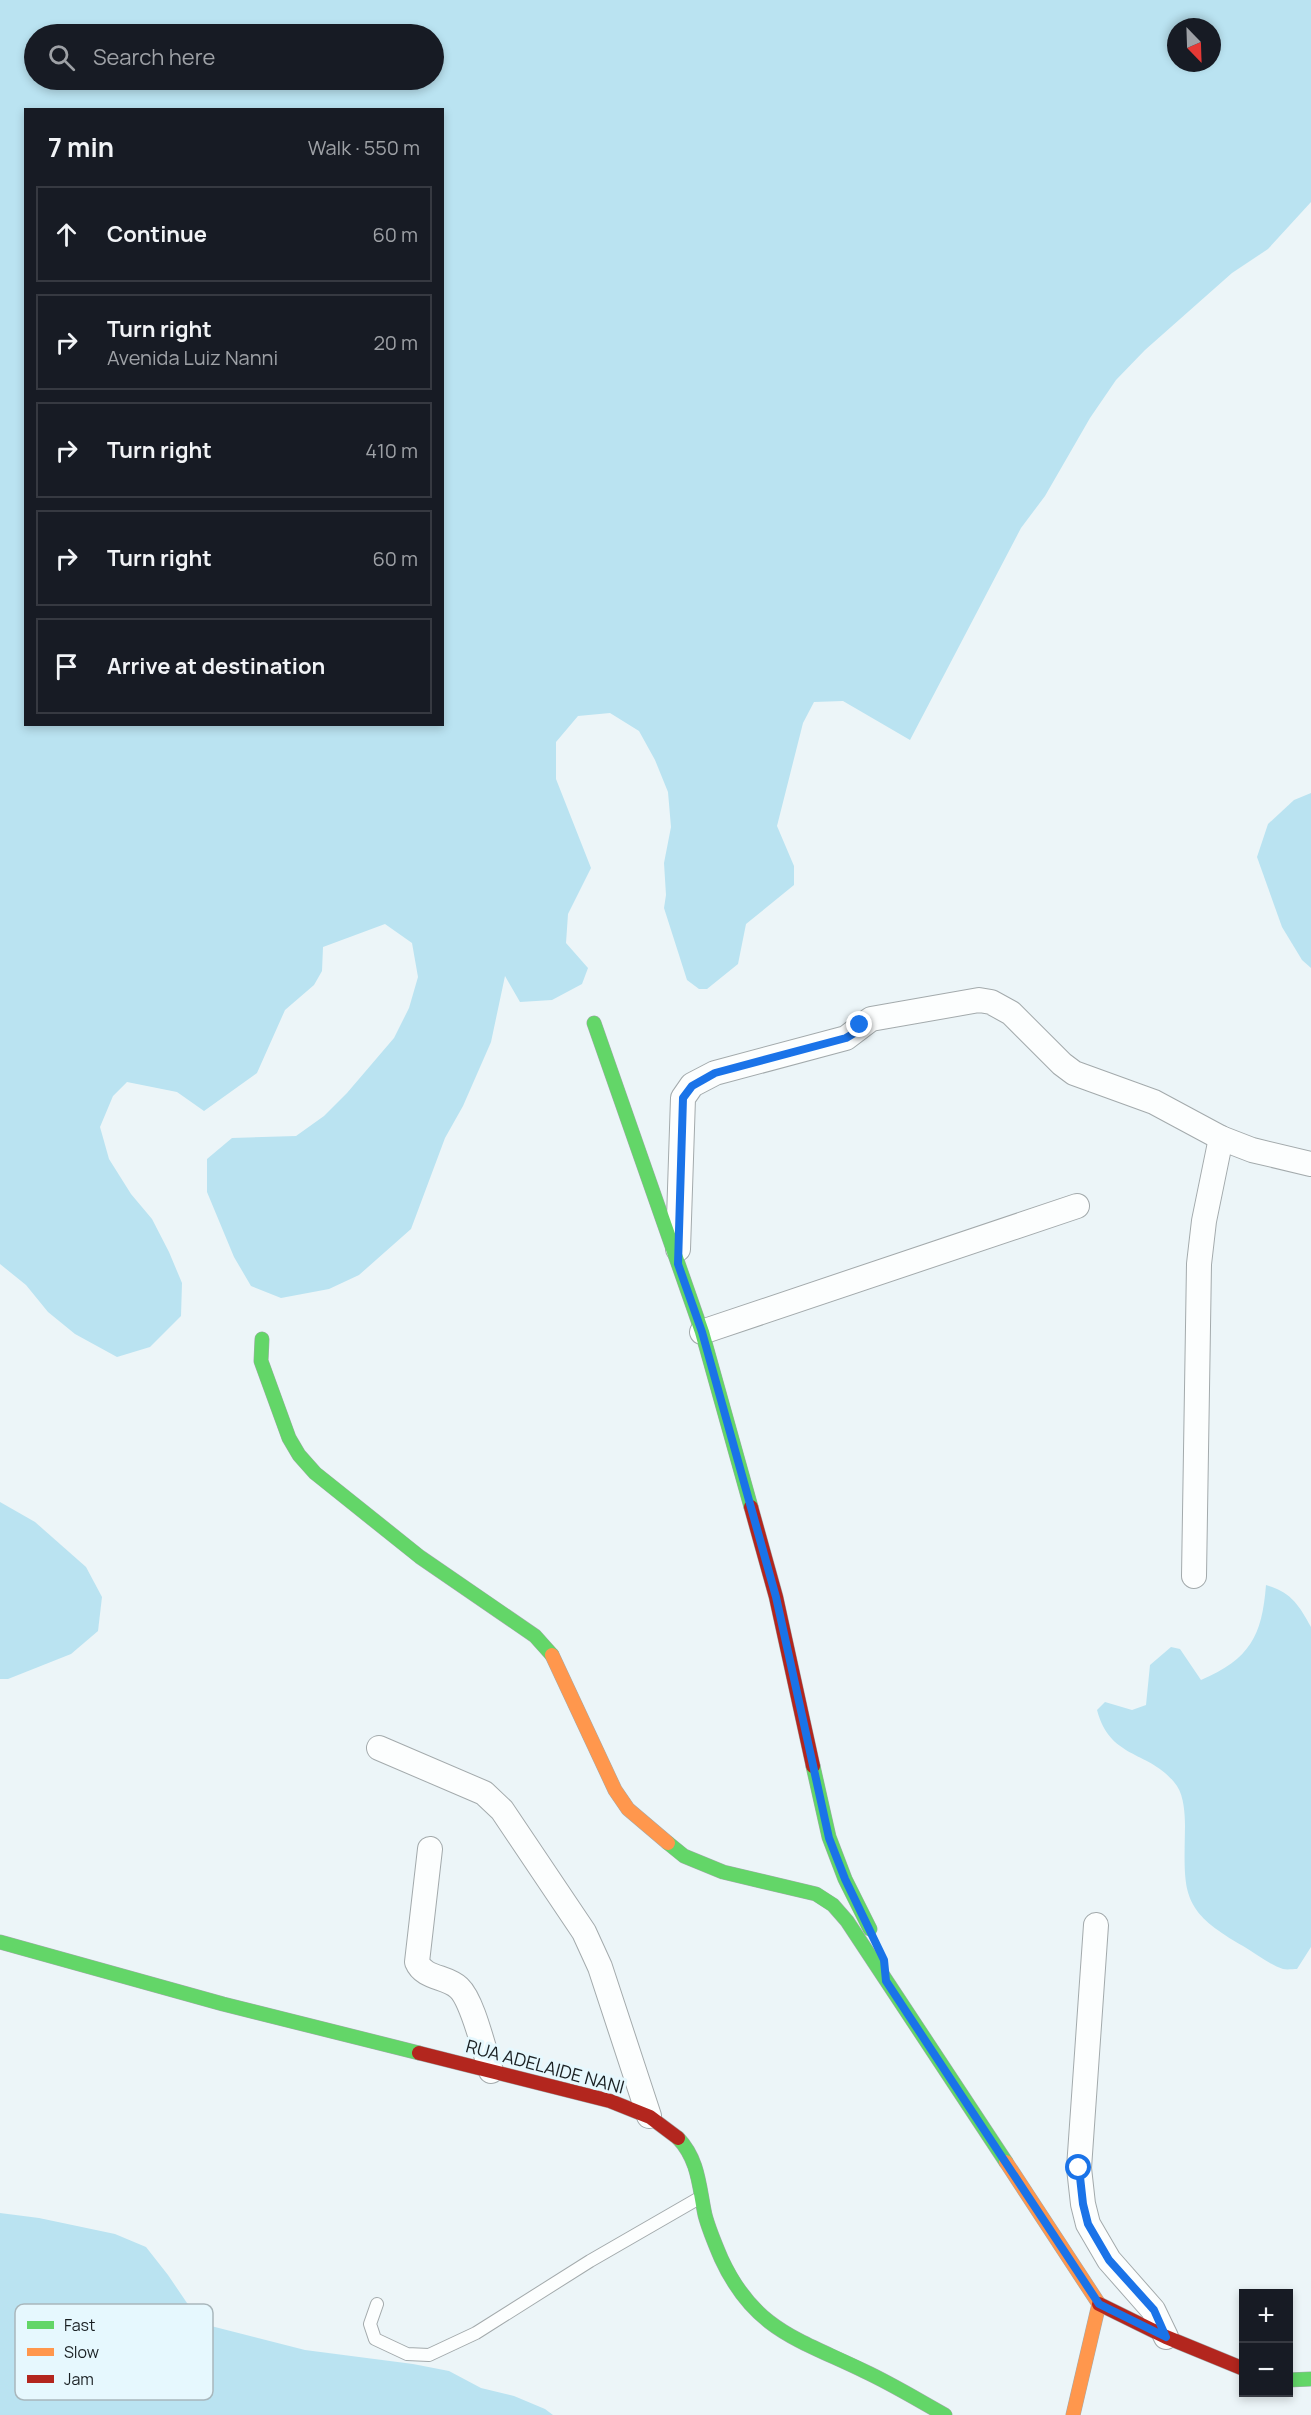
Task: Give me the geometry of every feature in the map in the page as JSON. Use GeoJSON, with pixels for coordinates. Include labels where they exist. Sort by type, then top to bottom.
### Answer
{"type":"FeatureCollection","features":[{"type":"Feature","properties":{"kind":"street"},"geometry":{"type":"LineString","coordinates":[[678,1264],[683,1098],[692,1086],[715,1073],[846,1038],[871,1019],[979,1000],[991,1002],[1011,1013],[1074,1073],[1154,1102],[1221,1138],[1252,1150],[1311,1164]]}},
{"type":"Feature","properties":{"kind":"street"},"geometry":{"type":"LineString","coordinates":[[594,1023],[702,1332],[776,1597],[829,1838],[845,1879],[884,1960],[886,1981]]}},
{"type":"Feature","properties":{"kind":"street"},"geometry":{"type":"LineString","coordinates":[[1194,1576],[1199,1264],[1203,1221],[1221,1138]]}},
{"type":"Feature","properties":{"kind":"street"},"geometry":{"type":"LineString","coordinates":[[702,1332],[1077,1206]]}},
{"type":"Feature","properties":{"kind":"street"},"geometry":{"type":"LineString","coordinates":[[262,1339],[261,1361],[289,1438],[299,1455],[315,1473],[420,1557],[535,1636],[547,1647],[559,1666],[615,1790],[628,1809],[684,1856],[723,1872],[816,1894],[833,1905],[847,1921],[1099,2304],[1166,2337],[1239,2367]]}},
{"type":"Feature","properties":{"kind":"street"},"geometry":{"type":"LineString","coordinates":[[379,1748],[484,1793],[502,1810],[584,1932],[600,1967],[649,2116]]}},
{"type":"Feature","properties":{"kind":"street"},"geometry":{"type":"LineString","coordinates":[[430,1850],[417,1962],[424,1972],[449,1981],[459,1988],[467,2000],[491,2071]]}},
{"type":"Feature","properties":{"kind":"street"},"geometry":{"type":"LineString","coordinates":[[1096,1925],[1079,2168],[1083,2204],[1088,2224],[1109,2260],[1154,2310],[1166,2337]]}},
{"type":"Feature","properties":{"kind":"street","name":"RUA ADELAIDE NANI"},"geometry":{"type":"LineString","coordinates":[[0,1942],[223,2004],[597,2097],[649,2116],[678,2139],[691,2156],[716,2245],[748,2304],[774,2326],[868,2372],[945,2415]]}},
{"type":"Feature","properties":{"kind":"street"},"geometry":{"type":"LineString","coordinates":[[1073,2415],[1099,2304]]}},
{"type":"Feature","properties":{"kind":"street"},"geometry":{"type":"LineString","coordinates":[[1293,2380],[1311,2379]]}},
{"type":"Feature","properties":{"kind":"lane"},"geometry":{"type":"LineString","coordinates":[[377,2304],[370,2324],[375,2339],[406,2354],[429,2355],[477,2333],[591,2261],[702,2197]]}},
{"type":"Feature","properties":{"kind":"shaded area"},"geometry":{"type":"Polygon","coordinates":[[[0,0],[1311,0],[1311,202],[1268,249],[1232,273],[1145,350],[1116,380],[1090,418],[1045,496],[1021,528],[910,740],[843,701],[814,702],[803,723],[777,826],[794,866],[794,885],[746,924],[738,964],[707,989],[699,989],[687,980],[664,908],[666,895],[664,863],[671,827],[668,792],[655,760],[639,731],[610,713],[578,716],[556,742],[556,779],[591,868],[568,914],[566,943],[588,968],[582,984],[552,1000],[520,1002],[505,976],[491,1042],[463,1106],[445,1138],[411,1229],[359,1275],[329,1289],[281,1298],[251,1286],[234,1257],[207,1192],[207,1159],[232,1138],[296,1136],[324,1116],[347,1093],[394,1038],[409,1008],[418,977],[412,943],[385,924],[323,947],[322,971],[314,985],[285,1010],[257,1073],[204,1111],[177,1092],[127,1082],[113,1096],[100,1127],[109,1159],[131,1194],[152,1219],[169,1252],[182,1283],[181,1316],[150,1347],[117,1357],[75,1334],[48,1312],[26,1285],[0,1264],[0,0]]]}},
{"type":"Feature","properties":{"kind":"shaded area"},"geometry":{"type":"Polygon","coordinates":[[[1311,793],[1311,968],[1302,960],[1282,927],[1257,857],[1268,824],[1294,800],[1311,793]]]}},
{"type":"Feature","properties":{"kind":"shaded area"},"geometry":{"type":"Polygon","coordinates":[[[0,1502],[35,1522],[86,1567],[102,1597],[98,1631],[71,1654],[8,1679],[0,1679],[0,1502]]]}},
{"type":"Feature","properties":{"kind":"shaded area"},"geometry":{"type":"Polygon","coordinates":[[[1266,1585],[1282,1591],[1293,1600],[1311,1627],[1311,1947],[1297,1969],[1283,1969],[1268,1962],[1222,1933],[1207,1922],[1197,1910],[1186,1884],[1185,1817],[1183,1800],[1177,1786],[1156,1766],[1121,1747],[1111,1738],[1097,1710],[1105,1702],[1132,1710],[1146,1705],[1150,1665],[1171,1647],[1180,1649],[1201,1680],[1231,1663],[1242,1654],[1257,1632],[1266,1585]]]}},
{"type":"Feature","properties":{"kind":"shaded area"},"geometry":{"type":"Polygon","coordinates":[[[0,2213],[39,2218],[115,2234],[146,2247],[188,2304],[15,2304],[15,2400],[213,2400],[213,2327],[305,2350],[449,2371],[481,2388],[514,2396],[545,2409],[553,2415],[0,2415],[0,2213]]]}},
{"type":"Feature","properties":{"kind":"traffic: fast"},"geometry":{"type":"LineString","coordinates":[[594,1023],[702,1332],[751,1507]]}},
{"type":"Feature","properties":{"kind":"traffic: fast"},"geometry":{"type":"LineString","coordinates":[[262,1339],[261,1361],[289,1438],[299,1455],[315,1473],[420,1557],[535,1636],[552,1655]]}},
{"type":"Feature","properties":{"kind":"traffic: fast"},"geometry":{"type":"LineString","coordinates":[[813,1766],[829,1837],[845,1879],[870,1929]]}},
{"type":"Feature","properties":{"kind":"traffic: fast"},"geometry":{"type":"LineString","coordinates":[[668,1843],[684,1856],[723,1872],[816,1894],[833,1905],[847,1921],[1006,2162]]}},
{"type":"Feature","properties":{"kind":"traffic: fast"},"geometry":{"type":"LineString","coordinates":[[0,1942],[223,2004],[419,2053]]}},
{"type":"Feature","properties":{"kind":"traffic: fast"},"geometry":{"type":"LineString","coordinates":[[678,2138],[685,2146],[694,2165],[712,2237],[734,2282],[748,2302],[763,2317],[798,2340],[874,2376],[945,2415]]}},
{"type":"Feature","properties":{"kind":"traffic: fast"},"geometry":{"type":"LineString","coordinates":[[1293,2380],[1311,2379]]}},
{"type":"Feature","properties":{"kind":"traffic: slow"},"geometry":{"type":"LineString","coordinates":[[552,1655],[615,1790],[628,1809],[668,1843]]}},
{"type":"Feature","properties":{"kind":"traffic: slow"},"geometry":{"type":"LineString","coordinates":[[1006,2162],[1099,2304]]}},
{"type":"Feature","properties":{"kind":"traffic: slow"},"geometry":{"type":"LineString","coordinates":[[1073,2415],[1099,2304]]}},
{"type":"Feature","properties":{"kind":"traffic: jam"},"geometry":{"type":"LineString","coordinates":[[751,1507],[776,1597],[813,1766]]}},
{"type":"Feature","properties":{"kind":"traffic: jam"},"geometry":{"type":"LineString","coordinates":[[419,2053],[610,2101],[650,2117],[678,2138]]}},
{"type":"Feature","properties":{"kind":"traffic: jam"},"geometry":{"type":"LineString","coordinates":[[1099,2304],[1166,2337],[1239,2367]]}},
{"type":"Feature","properties":{"kind":"route"},"geometry":{"type":"LineString","coordinates":[[860,1025],[856,1032],[846,1038],[715,1073],[692,1086],[683,1098],[678,1264],[702,1332],[776,1597],[829,1838],[845,1879],[884,1960],[886,1981],[1099,2304],[1166,2337],[1154,2310],[1109,2260],[1088,2224],[1079,2168]]}}]}
